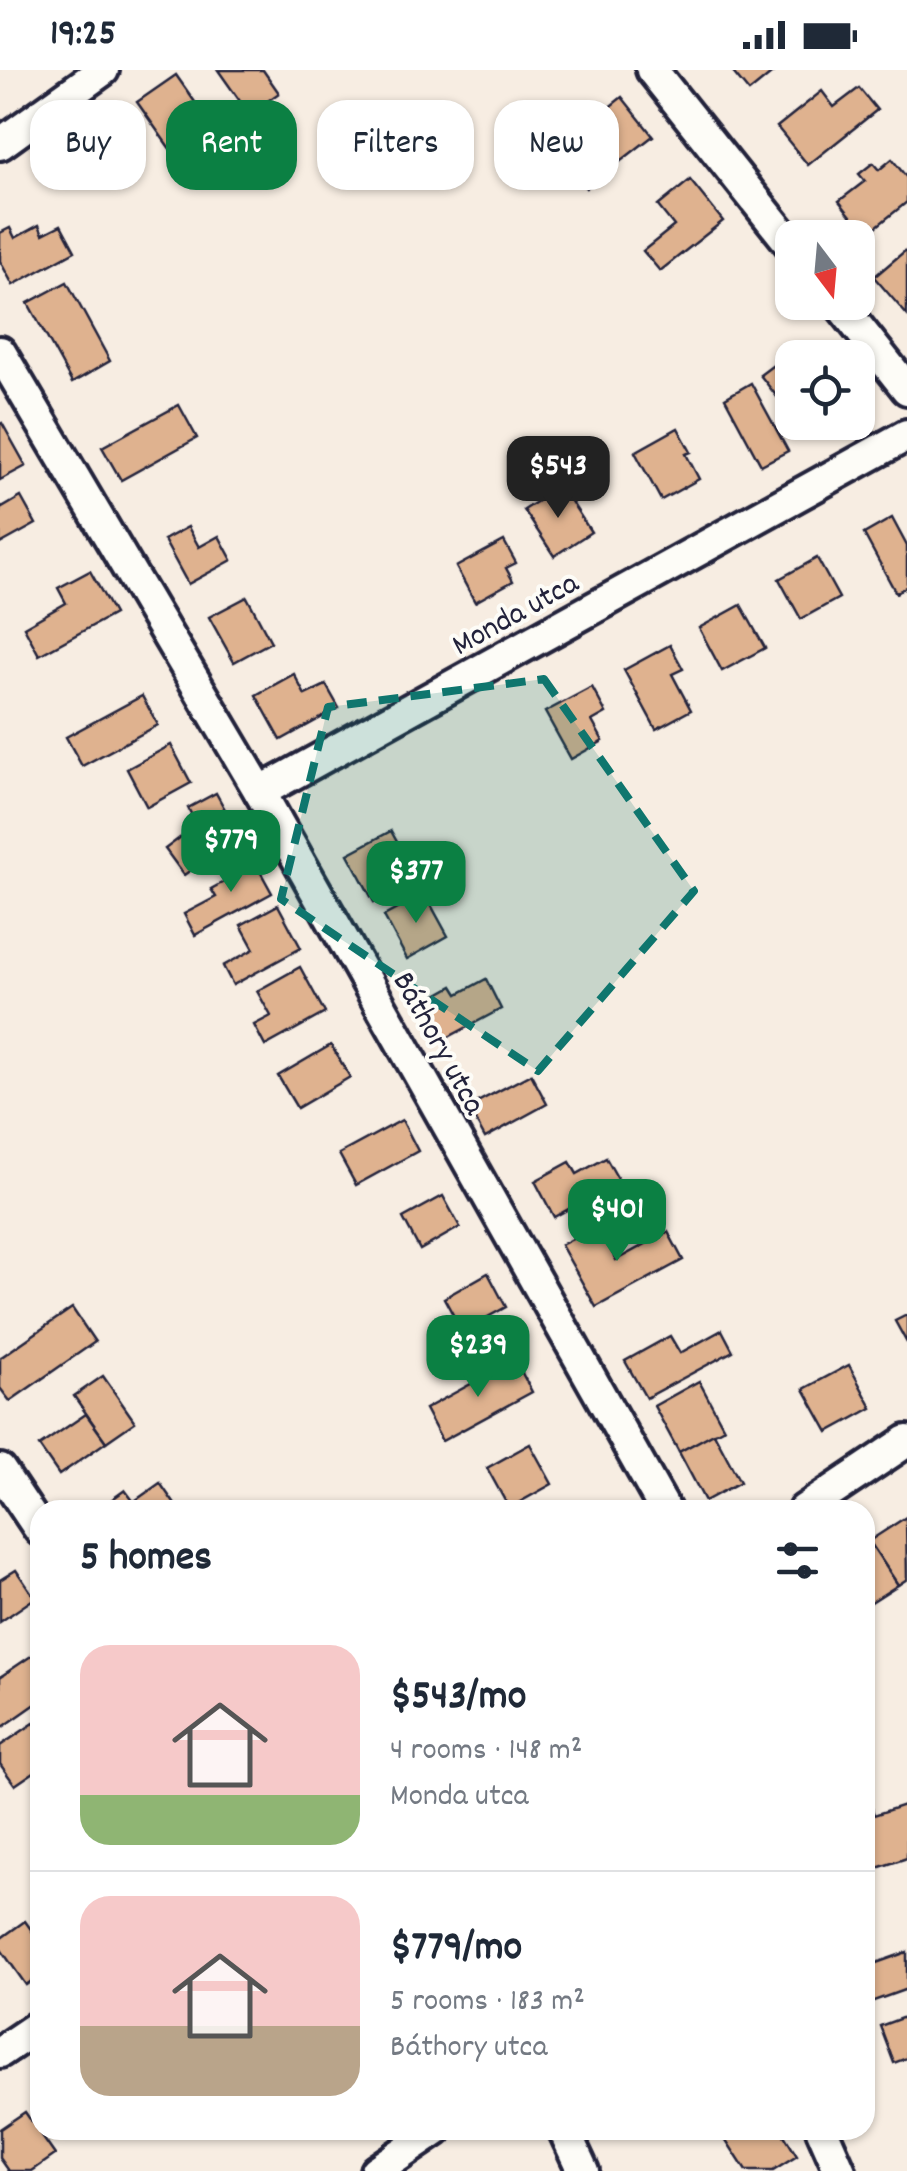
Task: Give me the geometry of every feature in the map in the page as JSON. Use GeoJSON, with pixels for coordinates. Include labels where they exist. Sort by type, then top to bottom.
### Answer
{"type":"FeatureCollection","features":[{"type":"Feature","properties":{"kind":"street"},"geometry":{"type":"LineString","coordinates":[[0,144],[103,70]]}},
{"type":"Feature","properties":{"kind":"street"},"geometry":{"type":"LineString","coordinates":[[652,70],[775,225]]}},
{"type":"Feature","properties":{"kind":"street"},"geometry":{"type":"LineString","coordinates":[[852,320],[907,389]]}},
{"type":"Feature","properties":{"kind":"street","name":"Báthory utca"},"geometry":{"type":"LineString","coordinates":[[0,352],[260,792],[659,1500]]}},
{"type":"Feature","properties":{"kind":"street","name":"Monda utca"},"geometry":{"type":"LineString","coordinates":[[260,792],[907,435]]}},
{"type":"Feature","properties":{"kind":"street"},"geometry":{"type":"LineString","coordinates":[[819,1500],[907,1441]]}},
{"type":"Feature","properties":{"kind":"street"},"geometry":{"type":"LineString","coordinates":[[0,1470],[30,1515]]}},
{"type":"Feature","properties":{"kind":"street"},"geometry":{"type":"LineString","coordinates":[[0,2052],[30,2032]]}},
{"type":"Feature","properties":{"kind":"street"},"geometry":{"type":"LineString","coordinates":[[376,2171],[421,2140]]}},
{"type":"Feature","properties":{"kind":"street"},"geometry":{"type":"LineString","coordinates":[[569,2140],[583,2171]]}},
{"type":"Feature","properties":{"kind":"street"},"geometry":{"type":"LineString","coordinates":[[826,2140],[840,2171]]}},
{"type":"Feature","properties":{"kind":"highlighted area"},"geometry":{"type":"Polygon","coordinates":[[[544,679],[694,891],[538,1071],[281,899],[328,707],[544,679]]]}},
{"type":"Feature","properties":{"kind":"building"},"geometry":{"type":"Polygon","coordinates":[[[218,70],[263,70],[279,93],[269,100],[239,100],[218,70]]]}},
{"type":"Feature","properties":{"kind":"building"},"geometry":{"type":"Polygon","coordinates":[[[731,70],[776,70],[749,92],[731,70]]]}},
{"type":"Feature","properties":{"kind":"building"},"geometry":{"type":"Polygon","coordinates":[[[176,75],[194,100],[166,100],[166,143],[146,115],[146,100],[140,100],[176,75]]]}},
{"type":"Feature","properties":{"kind":"building"},"geometry":{"type":"Polygon","coordinates":[[[859,88],[877,110],[808,165],[777,127],[822,91],[834,107],[859,88]]]}},
{"type":"Feature","properties":{"kind":"building"},"geometry":{"type":"Polygon","coordinates":[[[622,97],[653,136],[619,162],[619,100],[622,97]]]}},
{"type":"Feature","properties":{"kind":"building"},"geometry":{"type":"Polygon","coordinates":[[[892,159],[907,178],[907,202],[875,228],[875,220],[854,220],[839,201],[865,181],[859,174],[873,163],[879,170],[892,159]]]}},
{"type":"Feature","properties":{"kind":"building"},"geometry":{"type":"Polygon","coordinates":[[[690,180],[723,221],[660,271],[643,251],[674,226],[658,206],[690,180]]]}},
{"type":"Feature","properties":{"kind":"building"},"geometry":{"type":"Polygon","coordinates":[[[39,225],[43,234],[61,225],[75,251],[13,285],[0,261],[0,233],[10,228],[15,238],[39,225]]]}},
{"type":"Feature","properties":{"kind":"building"},"geometry":{"type":"Polygon","coordinates":[[[906,250],[907,315],[875,278],[906,250]]]}},
{"type":"Feature","properties":{"kind":"building"},"geometry":{"type":"Polygon","coordinates":[[[67,282],[110,361],[72,383],[28,303],[67,282]]]}},
{"type":"Feature","properties":{"kind":"building"},"geometry":{"type":"Polygon","coordinates":[[[775,364],[775,394],[760,375],[775,364]]]}},
{"type":"Feature","properties":{"kind":"building"},"geometry":{"type":"Polygon","coordinates":[[[751,383],[775,427],[775,440],[782,440],[788,451],[761,465],[725,398],[751,383]]]}},
{"type":"Feature","properties":{"kind":"building"},"geometry":{"type":"Polygon","coordinates":[[[179,405],[197,438],[121,480],[102,447],[179,405]]]}},
{"type":"Feature","properties":{"kind":"building"},"geometry":{"type":"Polygon","coordinates":[[[0,424],[26,466],[0,480],[0,424]]]}},
{"type":"Feature","properties":{"kind":"building"},"geometry":{"type":"Polygon","coordinates":[[[678,428],[699,479],[661,500],[635,452],[678,428]]]}},
{"type":"Feature","properties":{"kind":"building"},"geometry":{"type":"Polygon","coordinates":[[[561,486],[591,532],[554,556],[524,510],[561,486]]]}},
{"type":"Feature","properties":{"kind":"building"},"geometry":{"type":"Polygon","coordinates":[[[21,497],[36,524],[0,544],[0,505],[2,508],[21,497]]]}},
{"type":"Feature","properties":{"kind":"building"},"geometry":{"type":"Polygon","coordinates":[[[892,518],[907,546],[907,586],[896,593],[864,534],[892,518]]]}},
{"type":"Feature","properties":{"kind":"building"},"geometry":{"type":"Polygon","coordinates":[[[188,527],[199,547],[219,536],[232,560],[188,584],[164,540],[188,527]]]}},
{"type":"Feature","properties":{"kind":"building"},"geometry":{"type":"Polygon","coordinates":[[[504,541],[516,563],[506,568],[513,581],[475,602],[456,567],[504,541]]]}},
{"type":"Feature","properties":{"kind":"building"},"geometry":{"type":"Polygon","coordinates":[[[817,558],[839,598],[801,619],[779,579],[817,558]]]}},
{"type":"Feature","properties":{"kind":"building"},"geometry":{"type":"Polygon","coordinates":[[[90,571],[114,614],[39,655],[24,627],[66,603],[58,588],[90,571]]]}},
{"type":"Feature","properties":{"kind":"building"},"geometry":{"type":"Polygon","coordinates":[[[247,597],[271,642],[234,662],[209,617],[247,597]]]}},
{"type":"Feature","properties":{"kind":"building"},"geometry":{"type":"Polygon","coordinates":[[[741,605],[765,648],[722,671],[699,628],[741,605]]]}},
{"type":"Feature","properties":{"kind":"building"},"geometry":{"type":"Polygon","coordinates":[[[670,645],[683,669],[672,674],[691,710],[656,729],[624,670],[670,645]]]}},
{"type":"Feature","properties":{"kind":"building"},"geometry":{"type":"Polygon","coordinates":[[[294,674],[305,695],[326,685],[339,708],[281,740],[256,695],[294,674]]]}},
{"type":"Feature","properties":{"kind":"building"},"geometry":{"type":"Polygon","coordinates":[[[592,687],[606,713],[592,721],[603,741],[571,759],[545,712],[592,687]]]}},
{"type":"Feature","properties":{"kind":"building"},"geometry":{"type":"Polygon","coordinates":[[[142,696],[158,725],[82,766],[66,737],[142,696]]]}},
{"type":"Feature","properties":{"kind":"building"},"geometry":{"type":"Polygon","coordinates":[[[171,745],[191,783],[147,807],[127,769],[171,745]]]}},
{"type":"Feature","properties":{"kind":"building"},"geometry":{"type":"Polygon","coordinates":[[[216,793],[239,835],[184,875],[165,849],[197,825],[188,808],[216,793]]]}},
{"type":"Feature","properties":{"kind":"building"},"geometry":{"type":"Polygon","coordinates":[[[391,831],[417,878],[374,902],[348,854],[391,831]]]}},
{"type":"Feature","properties":{"kind":"building"},"geometry":{"type":"Polygon","coordinates":[[[250,853],[272,893],[195,935],[184,914],[216,897],[211,889],[229,879],[223,868],[250,853]]]}},
{"type":"Feature","properties":{"kind":"building"},"geometry":{"type":"Polygon","coordinates":[[[425,894],[448,936],[407,959],[384,916],[425,894]]]}},
{"type":"Feature","properties":{"kind":"building"},"geometry":{"type":"Polygon","coordinates":[[[278,905],[301,948],[233,985],[223,966],[254,949],[241,925],[278,905]]]}},
{"type":"Feature","properties":{"kind":"building"},"geometry":{"type":"Polygon","coordinates":[[[300,967],[325,1013],[265,1046],[254,1025],[271,1016],[257,991],[300,967]]]}},
{"type":"Feature","properties":{"kind":"building"},"geometry":{"type":"Polygon","coordinates":[[[486,979],[501,1009],[441,1041],[421,1004],[453,986],[458,994],[486,979]]]}},
{"type":"Feature","properties":{"kind":"building"},"geometry":{"type":"Polygon","coordinates":[[[331,1045],[350,1077],[297,1108],[278,1076],[331,1045]]]}},
{"type":"Feature","properties":{"kind":"building"},"geometry":{"type":"Polygon","coordinates":[[[531,1074],[547,1104],[485,1138],[468,1107],[531,1074]]]}},
{"type":"Feature","properties":{"kind":"building"},"geometry":{"type":"Polygon","coordinates":[[[402,1120],[418,1151],[356,1185],[339,1154],[402,1120]]]}},
{"type":"Feature","properties":{"kind":"building"},"geometry":{"type":"Polygon","coordinates":[[[606,1158],[619,1181],[554,1217],[535,1181],[570,1162],[577,1174],[606,1158]]]}},
{"type":"Feature","properties":{"kind":"building"},"geometry":{"type":"Polygon","coordinates":[[[443,1196],[460,1227],[420,1250],[403,1218],[443,1196]]]}},
{"type":"Feature","properties":{"kind":"building"},"geometry":{"type":"Polygon","coordinates":[[[598,1226],[616,1260],[668,1232],[683,1260],[596,1307],[561,1245],[598,1226]]]}},
{"type":"Feature","properties":{"kind":"building"},"geometry":{"type":"Polygon","coordinates":[[[488,1273],[506,1307],[462,1331],[444,1298],[488,1273]]]}},
{"type":"Feature","properties":{"kind":"building"},"geometry":{"type":"Polygon","coordinates":[[[72,1308],[95,1342],[10,1401],[0,1388],[0,1358],[72,1308]]]}},
{"type":"Feature","properties":{"kind":"building"},"geometry":{"type":"Polygon","coordinates":[[[907,1315],[907,1343],[895,1321],[907,1315]]]}},
{"type":"Feature","properties":{"kind":"building"},"geometry":{"type":"Polygon","coordinates":[[[722,1330],[733,1351],[646,1398],[625,1361],[670,1336],[680,1353],[722,1330]]]}},
{"type":"Feature","properties":{"kind":"building"},"geometry":{"type":"Polygon","coordinates":[[[515,1360],[532,1392],[442,1441],[425,1409],[515,1360]]]}},
{"type":"Feature","properties":{"kind":"building"},"geometry":{"type":"Polygon","coordinates":[[[849,1365],[872,1408],[828,1432],[804,1389],[849,1365]]]}},
{"type":"Feature","properties":{"kind":"building"},"geometry":{"type":"Polygon","coordinates":[[[103,1376],[135,1422],[106,1442],[74,1396],[103,1376]]]}},
{"type":"Feature","properties":{"kind":"building"},"geometry":{"type":"Polygon","coordinates":[[[699,1381],[724,1428],[679,1452],[654,1406],[699,1381]]]}},
{"type":"Feature","properties":{"kind":"building"},"geometry":{"type":"Polygon","coordinates":[[[86,1414],[106,1442],[59,1475],[39,1446],[86,1414]]]}},
{"type":"Feature","properties":{"kind":"building"},"geometry":{"type":"Polygon","coordinates":[[[714,1433],[740,1482],[704,1500],[679,1452],[714,1433]]]}},
{"type":"Feature","properties":{"kind":"building"},"geometry":{"type":"Polygon","coordinates":[[[530,1444],[552,1484],[523,1500],[505,1500],[487,1468],[530,1444]]]}},
{"type":"Feature","properties":{"kind":"building"},"geometry":{"type":"Polygon","coordinates":[[[160,1483],[172,1500],[136,1500],[160,1483]]]}},
{"type":"Feature","properties":{"kind":"building"},"geometry":{"type":"Polygon","coordinates":[[[125,1490],[132,1500],[111,1500],[125,1490]]]}},
{"type":"Feature","properties":{"kind":"building"},"geometry":{"type":"Polygon","coordinates":[[[906,1517],[907,1579],[898,1585],[875,1550],[875,1537],[906,1517]]]}},
{"type":"Feature","properties":{"kind":"building"},"geometry":{"type":"Polygon","coordinates":[[[875,1550],[898,1585],[875,1600],[875,1550]]]}},
{"type":"Feature","properties":{"kind":"building"},"geometry":{"type":"Polygon","coordinates":[[[16,1570],[30,1591],[30,1601],[0,1622],[0,1580],[16,1570]]]}},
{"type":"Feature","properties":{"kind":"building"},"geometry":{"type":"Polygon","coordinates":[[[30,1657],[30,1708],[3,1727],[0,1722],[0,1677],[30,1657]]]}},
{"type":"Feature","properties":{"kind":"building"},"geometry":{"type":"Polygon","coordinates":[[[30,1726],[30,1775],[15,1785],[0,1764],[0,1746],[30,1726]]]}},
{"type":"Feature","properties":{"kind":"building"},"geometry":{"type":"Polygon","coordinates":[[[904,1805],[907,1858],[875,1869],[875,1815],[904,1805]]]}},
{"type":"Feature","properties":{"kind":"building"},"geometry":{"type":"Polygon","coordinates":[[[25,1921],[30,1928],[30,1982],[26,1985],[0,1948],[0,1939],[25,1921]]]}},
{"type":"Feature","properties":{"kind":"building"},"geometry":{"type":"Polygon","coordinates":[[[907,1952],[907,1989],[875,2001],[875,1963],[907,1952]]]}},
{"type":"Feature","properties":{"kind":"building"},"geometry":{"type":"Polygon","coordinates":[[[907,2016],[907,2058],[894,2063],[880,2026],[907,2016]]]}},
{"type":"Feature","properties":{"kind":"building"},"geometry":{"type":"Polygon","coordinates":[[[25,2112],[30,2119],[30,2140],[45,2140],[55,2155],[32,2171],[9,2171],[0,2158],[0,2129],[25,2112]]]}},
{"type":"Feature","properties":{"kind":"building"},"geometry":{"type":"Polygon","coordinates":[[[726,2140],[787,2140],[797,2156],[773,2171],[746,2171],[726,2140]]]}}]}
